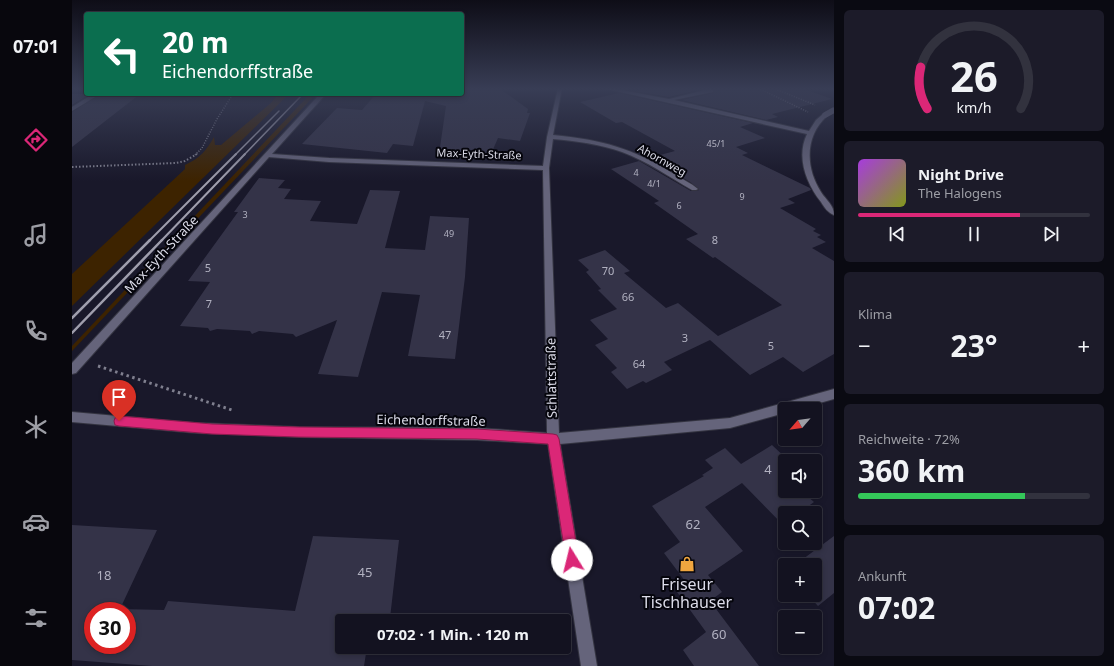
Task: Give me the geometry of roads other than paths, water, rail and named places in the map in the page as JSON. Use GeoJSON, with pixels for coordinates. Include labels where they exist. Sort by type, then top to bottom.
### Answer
{"type":"FeatureCollection","features":[{"type":"Feature","properties":{"kind":"street","name":"Max-Eyth-Straße"},"geometry":{"type":"LineString","coordinates":[[72,370],[300,119]]}},
{"type":"Feature","properties":{"kind":"street","name":"Schlattstraße"},"geometry":{"type":"LineString","coordinates":[[554,119],[546,168],[553,439],[589,666]]}},
{"type":"Feature","properties":{"kind":"street"},"geometry":{"type":"LineString","coordinates":[[752,119],[810,132]]}},
{"type":"Feature","properties":{"kind":"street"},"geometry":{"type":"LineString","coordinates":[[820,119],[810,132],[805,157],[811,182],[834,213]]}},
{"type":"Feature","properties":{"kind":"street","name":"Ahornweg"},"geometry":{"type":"LineString","coordinates":[[550,137],[598,143],[624,151],[648,162],[694,189]]}},
{"type":"Feature","properties":{"kind":"street","name":"Max-Eyth-Straße"},"geometry":{"type":"LineString","coordinates":[[267,155],[329,160],[546,168]]}},
{"type":"Feature","properties":{"kind":"street","name":"Eichendorffstraße"},"geometry":{"type":"LineString","coordinates":[[72,417],[197,428],[298,432],[477,434],[553,439],[730,423],[833,396]]}},
{"type":"Feature","properties":{"kind":"railway"},"geometry":{"type":"LineString","coordinates":[[72,318],[271,119]]}},
{"type":"Feature","properties":{"kind":"railway"},"geometry":{"type":"LineString","coordinates":[[244,155],[279,119]]}},
{"type":"Feature","properties":{"kind":"railway"},"geometry":{"type":"LineString","coordinates":[[161,241],[245,154]]}},
{"type":"Feature","properties":{"kind":"railway"},"geometry":{"type":"LineString","coordinates":[[72,333],[162,240]]}},
{"type":"Feature","properties":{"kind":"place","name":"Friseur Tischhauser"},"geometry":{"type":"Point","coordinates":[687,564]}}]}
